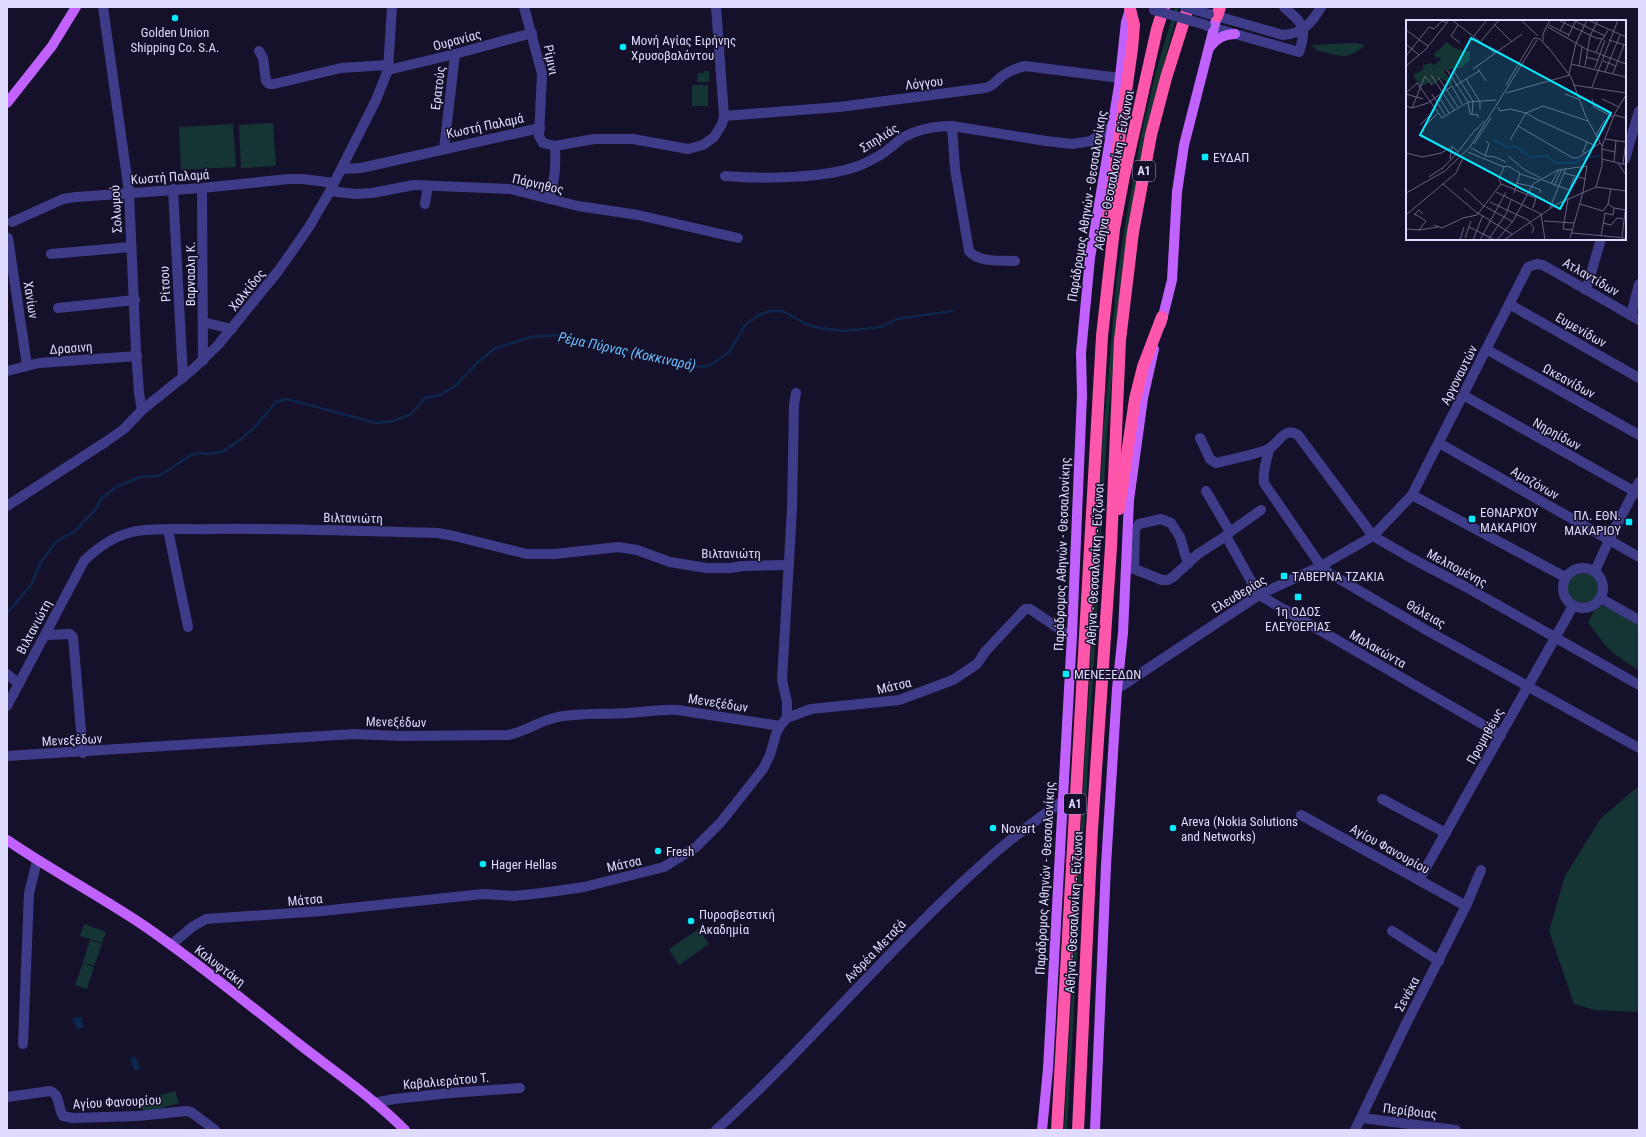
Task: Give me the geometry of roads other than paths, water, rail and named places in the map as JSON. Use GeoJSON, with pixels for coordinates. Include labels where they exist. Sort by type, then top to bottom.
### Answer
{"type":"FeatureCollection","features":[{"type":"Feature","properties":{"kind":"highway","name":"Αθήνα - Θεσσαλονίκη - Εύζωνοι"},"geometry":{"type":"LineString","coordinates":[[1078,1128],[1092,829],[1111,547],[1120,340],[1133,232],[1151,135],[1168,71],[1189,7]]}},
{"type":"Feature","properties":{"kind":"highway"},"geometry":{"type":"LineString","coordinates":[[1107,295],[1104,276],[1107,230],[1112,181],[1132,49],[1134,25],[1130,8]]}},
{"type":"Feature","properties":{"kind":"highway","name":"Αθήνα - Θεσσαλονίκη - Εύζωνοι"},"geometry":{"type":"LineString","coordinates":[[1056,1129],[1102,336],[1114,229],[1124,176],[1157,29],[1155,8]]}},
{"type":"Feature","properties":{"kind":"highway"},"geometry":{"type":"LineString","coordinates":[[1111,547],[1121,503],[1135,398],[1143,367],[1162,317]]}},
{"type":"Feature","properties":{"kind":"main road"},"geometry":{"type":"LineString","coordinates":[[7,103],[52,46],[76,7]]}},
{"type":"Feature","properties":{"kind":"main road","name":"Παράδρομος Αθηνών - Θεσσαλονίκης"},"geometry":{"type":"LineString","coordinates":[[1042,1130],[1048,1069],[1072,635],[1082,395],[1081,353],[1084,311],[1090,258],[1113,126],[1126,22],[1130,8]]}},
{"type":"Feature","properties":{"kind":"main road"},"geometry":{"type":"LineString","coordinates":[[1095,1130],[1106,865],[1117,689],[1130,567],[1129,500],[1136,441],[1144,398],[1172,280],[1177,192],[1184,145],[1210,47],[1213,18]]}},
{"type":"Feature","properties":{"kind":"main road"},"geometry":{"type":"LineString","coordinates":[[1210,47],[1220,37],[1227,34],[1235,34]]}},
{"type":"Feature","properties":{"kind":"main road","name":"Καλυφτάκη"},"geometry":{"type":"LineString","coordinates":[[7,840],[37,861],[118,909],[170,945],[393,1118],[404,1130]]}},
{"type":"Feature","properties":{"kind":"street","name":"Χαλκίδος"},"geometry":{"type":"LineString","coordinates":[[7,506],[107,441],[124,428],[142,410],[203,361],[232,329],[279,270],[309,227],[369,117],[388,68],[392,7]]}},
{"type":"Feature","properties":{"kind":"street","name":"Ρίμινι"},"geometry":{"type":"LineString","coordinates":[[524,7],[542,74],[539,136],[543,143],[555,146]]}},
{"type":"Feature","properties":{"kind":"street"},"geometry":{"type":"LineString","coordinates":[[549,199],[556,167],[555,146],[594,139],[622,138],[688,149],[703,145],[714,137],[722,124],[724,116],[716,7]]}},
{"type":"Feature","properties":{"kind":"street"},"geometry":{"type":"LineString","coordinates":[[1185,7],[1213,18],[1235,34],[1299,52],[1303,40],[1304,28],[1297,18],[1284,7]]}},
{"type":"Feature","properties":{"kind":"street"},"geometry":{"type":"LineString","coordinates":[[1155,8],[1213,18],[1283,34],[1291,34],[1304,28],[1314,19],[1321,7]]}},
{"type":"Feature","properties":{"kind":"street","name":"Σολωμού"},"geometry":{"type":"LineString","coordinates":[[102,8],[129,192],[137,356],[142,410]]}},
{"type":"Feature","properties":{"kind":"street","name":"Ουρανίας"},"geometry":{"type":"LineString","coordinates":[[259,51],[263,58],[266,81],[269,84],[274,84],[342,68],[388,68],[455,54],[532,33]]}},
{"type":"Feature","properties":{"kind":"street","name":"Ερατούς"},"geometry":{"type":"LineString","coordinates":[[444,149],[455,54]]}},
{"type":"Feature","properties":{"kind":"street","name":"Λόγγου"},"geometry":{"type":"LineString","coordinates":[[724,116],[839,107],[985,88],[990,87],[1008,72],[1025,66],[1120,78]]}},
{"type":"Feature","properties":{"kind":"street"},"geometry":{"type":"LineString","coordinates":[[1626,156],[1639,111]]}},
{"type":"Feature","properties":{"kind":"street","name":"Σπηλιάς"},"geometry":{"type":"LineString","coordinates":[[725,176],[755,179],[837,172],[849,169],[878,156],[902,139],[914,133],[937,126],[952,126],[1072,144],[1091,141],[1113,126]]}},
{"type":"Feature","properties":{"kind":"street"},"geometry":{"type":"LineString","coordinates":[[952,126],[955,169],[968,251],[979,259],[1015,261]]}},
{"type":"Feature","properties":{"kind":"street","name":"Κωστή Παλαμά"},"geometry":{"type":"LineString","coordinates":[[342,169],[360,168],[540,128]]}},
{"type":"Feature","properties":{"kind":"street","name":"Κωστή Παλαμά"},"geometry":{"type":"LineString","coordinates":[[12,222],[63,199],[76,197],[129,192],[202,188],[289,179],[303,179],[332,187]]}},
{"type":"Feature","properties":{"kind":"street","name":"Πάρνηθος"},"geometry":{"type":"LineString","coordinates":[[332,187],[355,194],[372,193],[402,186],[510,189],[578,206],[638,215],[738,238]]}},
{"type":"Feature","properties":{"kind":"street"},"geometry":{"type":"LineString","coordinates":[[425,204],[428,186]]}},
{"type":"Feature","properties":{"kind":"street","name":"Βαρνααλη Κ."},"geometry":{"type":"LineString","coordinates":[[202,188],[203,361]]}},
{"type":"Feature","properties":{"kind":"street","name":"Ρίτσου"},"geometry":{"type":"LineString","coordinates":[[173,189],[182,378]]}},
{"type":"Feature","properties":{"kind":"street","name":"Χανίων"},"geometry":{"type":"LineString","coordinates":[[8,238],[27,365]]}},
{"type":"Feature","properties":{"kind":"street"},"geometry":{"type":"LineString","coordinates":[[1586,290],[1601,240]]}},
{"type":"Feature","properties":{"kind":"street"},"geometry":{"type":"LineString","coordinates":[[51,254],[131,247]]}},
{"type":"Feature","properties":{"kind":"street","name":"Ατλαντίδων"},"geometry":{"type":"LineString","coordinates":[[1528,267],[1537,264],[1543,265],[1635,317]]}},
{"type":"Feature","properties":{"kind":"street","name":"Αργοναυτών"},"geometry":{"type":"LineString","coordinates":[[1412,495],[1528,267]]}},
{"type":"Feature","properties":{"kind":"street"},"geometry":{"type":"LineString","coordinates":[[1635,317],[1639,284]]}},
{"type":"Feature","properties":{"kind":"street"},"geometry":{"type":"LineString","coordinates":[[58,308],[135,300]]}},
{"type":"Feature","properties":{"kind":"street","name":"Ευμενίδων"},"geometry":{"type":"LineString","coordinates":[[1509,304],[1639,378]]}},
{"type":"Feature","properties":{"kind":"street"},"geometry":{"type":"LineString","coordinates":[[203,322],[232,329]]}},
{"type":"Feature","properties":{"kind":"street","name":"Ωκεανίδων"},"geometry":{"type":"LineString","coordinates":[[1486,349],[1639,435]]}},
{"type":"Feature","properties":{"kind":"street","name":"Δρασινη"},"geometry":{"type":"LineString","coordinates":[[7,371],[39,363],[137,356]]}},
{"type":"Feature","properties":{"kind":"street"},"geometry":{"type":"LineString","coordinates":[[784,722],[787,702],[782,680],[789,565],[794,405],[796,392]]}},
{"type":"Feature","properties":{"kind":"street","name":"Νηρηίδων"},"geometry":{"type":"LineString","coordinates":[[1463,395],[1636,493]]}},
{"type":"Feature","properties":{"kind":"street","name":"Μελπομένης"},"geometry":{"type":"LineString","coordinates":[[1269,449],[1285,434],[1290,432],[1298,435],[1373,536],[1639,685]]}},
{"type":"Feature","properties":{"kind":"street"},"geometry":{"type":"LineString","coordinates":[[1200,438],[1210,459],[1216,463],[1269,449]]}},
{"type":"Feature","properties":{"kind":"street","name":"Αμαζόνων"},"geometry":{"type":"LineString","coordinates":[[1439,443],[1639,558]]}},
{"type":"Feature","properties":{"kind":"street","name":"Θάλειας"},"geometry":{"type":"LineString","coordinates":[[1269,449],[1266,466],[1262,474],[1264,483],[1321,566],[1329,573],[1428,631],[1639,748]]}},
{"type":"Feature","properties":{"kind":"street"},"geometry":{"type":"LineString","coordinates":[[1595,571],[1609,540],[1636,493],[1639,482]]}},
{"type":"Feature","properties":{"kind":"street"},"geometry":{"type":"LineString","coordinates":[[1206,491],[1259,595]]}},
{"type":"Feature","properties":{"kind":"street"},"geometry":{"type":"LineString","coordinates":[[1412,495],[1565,578]]}},
{"type":"Feature","properties":{"kind":"street","name":"Ελευθερίας"},"geometry":{"type":"LineString","coordinates":[[1117,689],[1259,595],[1321,566],[1373,536],[1412,495]]}},
{"type":"Feature","properties":{"kind":"street"},"geometry":{"type":"LineString","coordinates":[[1188,564],[1176,529],[1171,523],[1161,519],[1139,524],[1135,529],[1130,567],[1162,580],[1168,580],[1188,564],[1198,554],[1262,510]]}},
{"type":"Feature","properties":{"kind":"street"},"geometry":{"type":"LineString","coordinates":[[168,530],[188,627]]}},
{"type":"Feature","properties":{"kind":"street","name":"Βιλτανιώτη"},"geometry":{"type":"LineString","coordinates":[[7,706],[84,561],[96,549],[114,538],[134,532],[168,530],[369,531],[438,533],[527,554],[556,554],[618,547],[637,550],[670,562],[706,568],[789,565]]}},
{"type":"Feature","properties":{"kind":"street"},"geometry":{"type":"LineString","coordinates":[[1576,568],[1589,568],[1595,571],[1603,583],[1603,590],[1600,598],[1592,606],[1586,608],[1573,606],[1564,596],[1562,589],[1565,578],[1576,568]]}},
{"type":"Feature","properties":{"kind":"street","name":"Μαλακώντα"},"geometry":{"type":"LineString","coordinates":[[1259,595],[1501,735]]}},
{"type":"Feature","properties":{"kind":"street"},"geometry":{"type":"LineString","coordinates":[[1600,598],[1639,620]]}},
{"type":"Feature","properties":{"kind":"street","name":"Προμηθέως"},"geometry":{"type":"LineString","coordinates":[[1419,880],[1573,606]]}},
{"type":"Feature","properties":{"kind":"street","name":"Μάτσα"},"geometry":{"type":"LineString","coordinates":[[170,945],[192,927],[206,919],[322,911],[483,894],[514,896],[542,893],[584,887],[664,867],[696,847],[721,822],[763,769],[784,722],[811,709],[899,700],[953,680],[976,664],[985,652],[1025,609],[1030,609],[1064,632],[1072,635]]}},
{"type":"Feature","properties":{"kind":"street"},"geometry":{"type":"LineString","coordinates":[[46,635],[70,634],[73,637],[83,753]]}},
{"type":"Feature","properties":{"kind":"street"},"geometry":{"type":"LineString","coordinates":[[7,674],[19,684]]}},
{"type":"Feature","properties":{"kind":"street","name":"Μενεξέδων"},"geometry":{"type":"LineString","coordinates":[[7,756],[83,753],[354,734],[407,736],[508,735],[520,732],[552,719],[567,716],[629,713],[664,709],[784,722]]}},
{"type":"Feature","properties":{"kind":"street"},"geometry":{"type":"LineString","coordinates":[[1382,799],[1446,833]]}},
{"type":"Feature","properties":{"kind":"street","name":"Ανδρέα Μεταξά"},"geometry":{"type":"LineString","coordinates":[[716,1130],[809,1038],[901,942],[976,869],[1062,801]]}},
{"type":"Feature","properties":{"kind":"street","name":"Αγίου Φανουρίου"},"geometry":{"type":"LineString","coordinates":[[1301,815],[1466,906]]}},
{"type":"Feature","properties":{"kind":"street"},"geometry":{"type":"LineString","coordinates":[[23,1044],[29,893],[37,861]]}},
{"type":"Feature","properties":{"kind":"street","name":"Σενέκα"},"geometry":{"type":"LineString","coordinates":[[1355,1130],[1406,1024],[1466,906],[1481,870]]}},
{"type":"Feature","properties":{"kind":"street"},"geometry":{"type":"LineString","coordinates":[[1392,931],[1439,961]]}},
{"type":"Feature","properties":{"kind":"street","name":"Καβαλιεράτου Τ."},"geometry":{"type":"LineString","coordinates":[[374,1103],[394,1099],[450,1093],[520,1088]]}},
{"type":"Feature","properties":{"kind":"street","name":"Αγίου Φανουρίου"},"geometry":{"type":"LineString","coordinates":[[7,1096],[50,1091],[55,1094],[63,1116],[74,1118],[138,1116],[180,1110],[192,1112],[215,1130]]}},
{"type":"Feature","properties":{"kind":"street","name":"Περίβοιας"},"geometry":{"type":"LineString","coordinates":[[1362,1118],[1456,1130]]}},
{"type":"Feature","properties":{"kind":"water"},"geometry":{"type":"Polygon","coordinates":[[[81,1017],[83,1028],[77,1030],[72,1018],[81,1017]]]}},
{"type":"Feature","properties":{"kind":"water"},"geometry":{"type":"Polygon","coordinates":[[[135,1056],[141,1069],[135,1071],[130,1059],[135,1056]]]}},
{"type":"Feature","properties":{"kind":"waterway","name":"Ρέμα Πύρνας (Κοκκιναρά)"},"geometry":{"type":"LineString","coordinates":[[7,613],[31,585],[41,562],[56,542],[75,531],[95,510],[102,498],[116,487],[140,477],[159,476],[191,455],[199,453],[208,454],[222,452],[240,440],[256,426],[276,402],[286,399],[377,423],[393,421],[411,414],[425,398],[440,395],[455,386],[477,363],[494,349],[530,337],[559,335],[578,339],[605,348],[663,357],[690,367],[708,366],[730,351],[745,325],[759,315],[770,311],[782,311],[806,324],[820,328],[844,331],[881,327],[897,319],[952,311]]}},
{"type":"Feature","properties":{"kind":"place","name":"Golden Union Shipping Co. S.A."},"geometry":{"type":"Point","coordinates":[175,18]}},
{"type":"Feature","properties":{"kind":"place","name":"Μονή Αγίας Ειρήνης Χρυσοβαλάντου"},"geometry":{"type":"Point","coordinates":[623,47]}},
{"type":"Feature","properties":{"kind":"place","name":"ΕΥΔΑΠ"},"geometry":{"type":"Point","coordinates":[1205,157]}},
{"type":"Feature","properties":{"kind":"place","name":"ΕΘΝΑΡΧΟΥ ΜΑΚΑΡΙΟΥ"},"geometry":{"type":"Point","coordinates":[1472,519]}},
{"type":"Feature","properties":{"kind":"place","name":"ΠΛ. ΕΘΝ. ΜΑΚΑΡΙΟΥ"},"geometry":{"type":"Point","coordinates":[1629,522]}},
{"type":"Feature","properties":{"kind":"place","name":"ΤΑΒΕΡΝΑ ΤΖΑΚΙΑ"},"geometry":{"type":"Point","coordinates":[1284,576]}},
{"type":"Feature","properties":{"kind":"place","name":"1η ΟΔΟΣ ΕΛΕΥΘΕΡΙΑΣ"},"geometry":{"type":"Point","coordinates":[1298,597]}},
{"type":"Feature","properties":{"kind":"place","name":"ΜΕΝΕΞΕΔΩΝ"},"geometry":{"type":"Point","coordinates":[1066,674]}},
{"type":"Feature","properties":{"kind":"place","name":"Novart"},"geometry":{"type":"Point","coordinates":[993,828]}},
{"type":"Feature","properties":{"kind":"place","name":"Areva (Nokia Solutions and Networks)"},"geometry":{"type":"Point","coordinates":[1173,828]}},
{"type":"Feature","properties":{"kind":"place","name":"Fresh"},"geometry":{"type":"Point","coordinates":[658,851]}},
{"type":"Feature","properties":{"kind":"place","name":"Hager Hellas"},"geometry":{"type":"Point","coordinates":[483,864]}},
{"type":"Feature","properties":{"kind":"place","name":"Πυροσβεστική Ακαδημία"},"geometry":{"type":"Point","coordinates":[691,921]}}]}
